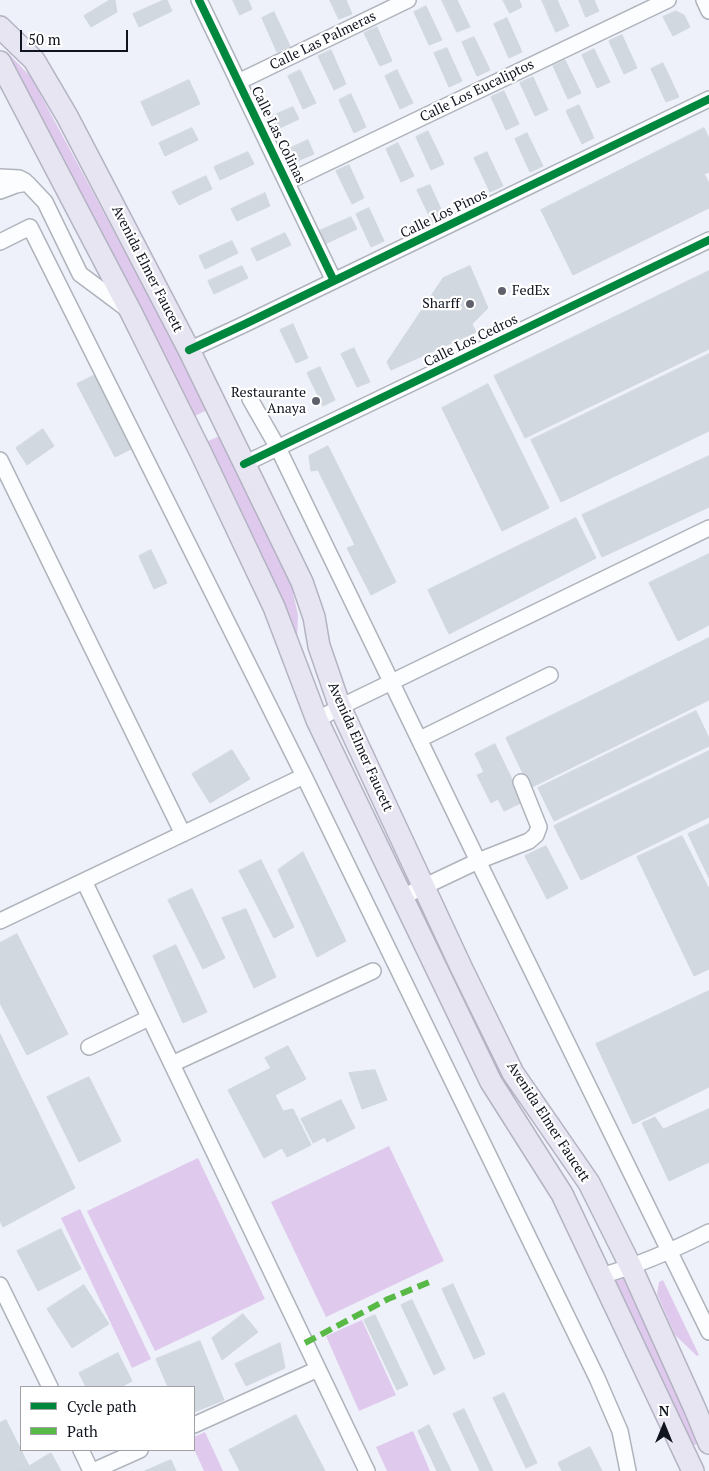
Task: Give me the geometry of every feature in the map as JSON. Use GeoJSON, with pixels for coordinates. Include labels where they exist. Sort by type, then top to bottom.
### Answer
{"type":"FeatureCollection","features":[{"type":"Feature","properties":{"kind":"highway","name":"Avenida Elmer Faucett"},"geometry":{"type":"LineString","coordinates":[[0,27],[34,60],[58,100],[189,350],[302,582],[314,618],[319,646],[340,707],[462,970],[513,1074],[589,1183],[631,1267],[709,1443]]}},
{"type":"Feature","properties":{"kind":"highway","name":"Avenida Elmer Faucett"},"geometry":{"type":"LineString","coordinates":[[0,62],[132,312],[274,608],[317,720],[491,1082],[562,1194],[690,1469]]}},
{"type":"Feature","properties":{"kind":"highway"},"geometry":{"type":"LineString","coordinates":[[191,434],[222,418]]}},
{"type":"Feature","properties":{"kind":"street","name":"Calle Las Colinas"},"geometry":{"type":"LineString","coordinates":[[199,0],[334,281]]}},
{"type":"Feature","properties":{"kind":"street","name":"Calle Las Palmeras"},"geometry":{"type":"LineString","coordinates":[[238,82],[408,0]]}},
{"type":"Feature","properties":{"kind":"street","name":"Calle Los Eucaliptos"},"geometry":{"type":"LineString","coordinates":[[287,182],[668,0]]}},
{"type":"Feature","properties":{"kind":"street"},"geometry":{"type":"LineString","coordinates":[[704,0],[709,10]]}},
{"type":"Feature","properties":{"kind":"street","name":"Calle Los Pinos"},"geometry":{"type":"LineString","coordinates":[[189,350],[709,99]]}},
{"type":"Feature","properties":{"kind":"street"},"geometry":{"type":"LineString","coordinates":[[0,177],[18,178],[27,183],[45,202],[80,274],[132,312]]}},
{"type":"Feature","properties":{"kind":"street"},"geometry":{"type":"LineString","coordinates":[[0,191],[16,184],[27,183]]}},
{"type":"Feature","properties":{"kind":"street"},"geometry":{"type":"LineString","coordinates":[[0,242],[30,227],[304,776],[597,1378],[620,1431],[628,1471]]}},
{"type":"Feature","properties":{"kind":"street","name":"Calle Los Cedros"},"geometry":{"type":"LineString","coordinates":[[244,464],[709,240]]}},
{"type":"Feature","properties":{"kind":"street"},"geometry":{"type":"LineString","coordinates":[[250,399],[278,448],[478,861],[574,1040],[670,1252],[709,1332]]}},
{"type":"Feature","properties":{"kind":"street"},"geometry":{"type":"LineString","coordinates":[[0,460],[183,834]]}},
{"type":"Feature","properties":{"kind":"street"},"geometry":{"type":"LineString","coordinates":[[317,720],[340,707],[709,528]]}},
{"type":"Feature","properties":{"kind":"street"},"geometry":{"type":"LineString","coordinates":[[420,739],[550,675]]}},
{"type":"Feature","properties":{"kind":"street"},"geometry":{"type":"LineString","coordinates":[[0,921],[304,776]]}},
{"type":"Feature","properties":{"kind":"street"},"geometry":{"type":"LineString","coordinates":[[402,897],[478,861],[529,841],[536,835],[539,827],[521,782]]}},
{"type":"Feature","properties":{"kind":"street"},"geometry":{"type":"LineString","coordinates":[[84,881],[367,1471]]}},
{"type":"Feature","properties":{"kind":"street"},"geometry":{"type":"LineString","coordinates":[[172,1064],[373,971]]}},
{"type":"Feature","properties":{"kind":"street"},"geometry":{"type":"LineString","coordinates":[[89,1047],[149,1018]]}},
{"type":"Feature","properties":{"kind":"street"},"geometry":{"type":"LineString","coordinates":[[601,1276],[670,1252],[709,1232]]}},
{"type":"Feature","properties":{"kind":"street"},"geometry":{"type":"LineString","coordinates":[[0,1285],[50,1386]]}},
{"type":"Feature","properties":{"kind":"street"},"geometry":{"type":"LineString","coordinates":[[195,1425],[318,1369]]}},
{"type":"Feature","properties":{"kind":"street"},"geometry":{"type":"LineString","coordinates":[[82,1451],[92,1471],[138,1451]]}},
{"type":"Feature","properties":{"kind":"shaded area"},"geometry":{"type":"Polygon","coordinates":[[[6,51],[31,77],[209,409],[195,416],[6,51]]]}},
{"type":"Feature","properties":{"kind":"shaded area"},"geometry":{"type":"Polygon","coordinates":[[[220,436],[290,580],[298,615],[297,639],[208,441],[220,436]]]}},
{"type":"Feature","properties":{"kind":"shaded area"},"geometry":{"type":"Polygon","coordinates":[[[389,1146],[444,1261],[326,1317],[271,1202],[389,1146]]]}},
{"type":"Feature","properties":{"kind":"shaded area"},"geometry":{"type":"Polygon","coordinates":[[[198,1158],[265,1299],[155,1351],[87,1211],[198,1158]]]}},
{"type":"Feature","properties":{"kind":"shaded area"},"geometry":{"type":"Polygon","coordinates":[[[80,1209],[151,1359],[132,1368],[61,1218],[80,1209]]]}},
{"type":"Feature","properties":{"kind":"shaded area"},"geometry":{"type":"Polygon","coordinates":[[[622,1276],[698,1441],[696,1445],[691,1443],[613,1280],[622,1276]]]}},
{"type":"Feature","properties":{"kind":"shaded area"},"geometry":{"type":"Polygon","coordinates":[[[663,1280],[699,1355],[697,1356],[675,1335],[657,1294],[659,1282],[663,1280]]]}},
{"type":"Feature","properties":{"kind":"shaded area"},"geometry":{"type":"Polygon","coordinates":[[[362,1320],[396,1395],[359,1411],[326,1336],[362,1320]]]}},
{"type":"Feature","properties":{"kind":"shaded area"},"geometry":{"type":"Polygon","coordinates":[[[413,1431],[430,1471],[387,1471],[376,1447],[413,1431]]]}},
{"type":"Feature","properties":{"kind":"shaded area"},"geometry":{"type":"Polygon","coordinates":[[[205,1432],[223,1471],[204,1471],[195,1451],[195,1437],[205,1432]]]}},
{"type":"Feature","properties":{"kind":"building"},"geometry":{"type":"Polygon","coordinates":[[[110,0],[115,0],[117,12],[91,27],[84,16],[110,0]]]}},
{"type":"Feature","properties":{"kind":"building"},"geometry":{"type":"Polygon","coordinates":[[[167,0],[172,11],[139,27],[133,14],[167,0]]]}},
{"type":"Feature","properties":{"kind":"building"},"geometry":{"type":"Polygon","coordinates":[[[233,0],[248,0],[252,9],[240,15],[233,0]]]}},
{"type":"Feature","properties":{"kind":"building"},"geometry":{"type":"Polygon","coordinates":[[[330,0],[346,0],[352,14],[339,19],[330,0]]]}},
{"type":"Feature","properties":{"kind":"building"},"geometry":{"type":"Polygon","coordinates":[[[442,0],[457,0],[470,27],[457,32],[442,0]]]}},
{"type":"Feature","properties":{"kind":"building"},"geometry":{"type":"Polygon","coordinates":[[[503,0],[519,0],[522,7],[510,13],[503,0]]]}},
{"type":"Feature","properties":{"kind":"building"},"geometry":{"type":"Polygon","coordinates":[[[542,0],[557,0],[569,26],[556,32],[542,0]]]}},
{"type":"Feature","properties":{"kind":"building"},"geometry":{"type":"Polygon","coordinates":[[[579,0],[594,0],[599,11],[586,17],[579,0]]]}},
{"type":"Feature","properties":{"kind":"building"},"geometry":{"type":"Polygon","coordinates":[[[426,6],[442,40],[429,45],[414,12],[426,6]]]}},
{"type":"Feature","properties":{"kind":"building"},"geometry":{"type":"Polygon","coordinates":[[[676,11],[684,15],[690,27],[673,36],[663,17],[676,11]]]}},
{"type":"Feature","properties":{"kind":"building"},"geometry":{"type":"Polygon","coordinates":[[[274,12],[290,46],[277,52],[262,18],[274,12]]]}},
{"type":"Feature","properties":{"kind":"building"},"geometry":{"type":"Polygon","coordinates":[[[507,18],[522,52],[509,58],[494,24],[507,18]]]}},
{"type":"Feature","properties":{"kind":"building"},"geometry":{"type":"Polygon","coordinates":[[[377,27],[392,61],[380,66],[364,33],[377,27]]]}},
{"type":"Feature","properties":{"kind":"building"},"geometry":{"type":"Polygon","coordinates":[[[622,35],[637,68],[624,74],[609,41],[622,35]]]}},
{"type":"Feature","properties":{"kind":"building"},"geometry":{"type":"Polygon","coordinates":[[[474,37],[490,70],[477,76],[462,42],[474,37]]]}},
{"type":"Feature","properties":{"kind":"building"},"geometry":{"type":"Polygon","coordinates":[[[447,48],[462,81],[449,87],[434,53],[447,48]]]}},
{"type":"Feature","properties":{"kind":"building"},"geometry":{"type":"Polygon","coordinates":[[[594,49],[610,82],[597,88],[582,55],[594,49]]]}},
{"type":"Feature","properties":{"kind":"building"},"geometry":{"type":"Polygon","coordinates":[[[331,50],[346,84],[334,90],[318,56],[331,50]]]}},
{"type":"Feature","properties":{"kind":"building"},"geometry":{"type":"Polygon","coordinates":[[[565,60],[581,93],[568,99],[553,66],[565,60]]]}},
{"type":"Feature","properties":{"kind":"building"},"geometry":{"type":"Polygon","coordinates":[[[663,63],[679,97],[666,102],[651,69],[663,63]]]}},
{"type":"Feature","properties":{"kind":"building"},"geometry":{"type":"Polygon","coordinates":[[[300,70],[316,103],[303,109],[288,76],[300,70]]]}},
{"type":"Feature","properties":{"kind":"building"},"geometry":{"type":"Polygon","coordinates":[[[397,70],[413,103],[400,109],[385,76],[397,70]]]}},
{"type":"Feature","properties":{"kind":"building"},"geometry":{"type":"Polygon","coordinates":[[[533,77],[548,110],[535,116],[520,83],[533,77]]]}},
{"type":"Feature","properties":{"kind":"building"},"geometry":{"type":"Polygon","coordinates":[[[189,80],[200,104],[152,126],[141,102],[189,80]]]}},
{"type":"Feature","properties":{"kind":"building"},"geometry":{"type":"Polygon","coordinates":[[[504,91],[519,124],[506,130],[491,97],[504,91]]]}},
{"type":"Feature","properties":{"kind":"building"},"geometry":{"type":"Polygon","coordinates":[[[351,94],[366,127],[354,133],[339,100],[351,94]]]}},
{"type":"Feature","properties":{"kind":"building"},"geometry":{"type":"Polygon","coordinates":[[[579,105],[594,138],[582,144],[566,111],[579,105]]]}},
{"type":"Feature","properties":{"kind":"building"},"geometry":{"type":"Polygon","coordinates":[[[293,107],[299,119],[265,135],[259,122],[293,107]]]}},
{"type":"Feature","properties":{"kind":"building"},"geometry":{"type":"Polygon","coordinates":[[[192,128],[198,140],[165,156],[159,143],[192,128]]]}},
{"type":"Feature","properties":{"kind":"building"},"geometry":{"type":"Polygon","coordinates":[[[704,128],[709,138],[709,172],[704,174],[709,183],[709,208],[573,275],[541,210],[704,128]]]}},
{"type":"Feature","properties":{"kind":"building"},"geometry":{"type":"Polygon","coordinates":[[[428,131],[444,164],[431,170],[416,137],[428,131]]]}},
{"type":"Feature","properties":{"kind":"building"},"geometry":{"type":"Polygon","coordinates":[[[527,133],[543,166],[530,172],[515,139],[527,133]]]}},
{"type":"Feature","properties":{"kind":"building"},"geometry":{"type":"Polygon","coordinates":[[[308,140],[314,154],[288,165],[282,152],[308,140]]]}},
{"type":"Feature","properties":{"kind":"building"},"geometry":{"type":"Polygon","coordinates":[[[398,143],[414,176],[401,182],[386,149],[398,143]]]}},
{"type":"Feature","properties":{"kind":"building"},"geometry":{"type":"Polygon","coordinates":[[[248,152],[254,164],[220,180],[214,167],[248,152]]]}},
{"type":"Feature","properties":{"kind":"building"},"geometry":{"type":"Polygon","coordinates":[[[487,152],[503,186],[490,192],[474,158],[487,152]]]}},
{"type":"Feature","properties":{"kind":"building"},"geometry":{"type":"Polygon","coordinates":[[[349,165],[364,198],[352,204],[336,171],[349,165]]]}},
{"type":"Feature","properties":{"kind":"building"},"geometry":{"type":"Polygon","coordinates":[[[206,176],[212,189],[179,205],[172,192],[206,176]]]}},
{"type":"Feature","properties":{"kind":"building"},"geometry":{"type":"Polygon","coordinates":[[[430,185],[445,218],[433,224],[417,190],[430,185]]]}},
{"type":"Feature","properties":{"kind":"building"},"geometry":{"type":"Polygon","coordinates":[[[265,193],[270,206],[237,221],[231,209],[265,193]]]}},
{"type":"Feature","properties":{"kind":"building"},"geometry":{"type":"Polygon","coordinates":[[[369,208],[384,241],[371,247],[356,214],[369,208]]]}},
{"type":"Feature","properties":{"kind":"building"},"geometry":{"type":"Polygon","coordinates":[[[351,217],[357,229],[323,245],[317,232],[351,217]]]}},
{"type":"Feature","properties":{"kind":"building"},"geometry":{"type":"Polygon","coordinates":[[[285,233],[291,245],[257,261],[251,249],[285,233]]]}},
{"type":"Feature","properties":{"kind":"building"},"geometry":{"type":"Polygon","coordinates":[[[232,241],[238,253],[205,269],[199,256],[232,241]]]}},
{"type":"Feature","properties":{"kind":"building"},"geometry":{"type":"Polygon","coordinates":[[[242,266],[248,278],[214,294],[208,281],[242,266]]]}},
{"type":"Feature","properties":{"kind":"building"},"geometry":{"type":"Polygon","coordinates":[[[470,266],[488,308],[472,324],[476,332],[391,370],[387,362],[443,278],[470,266]]]}},
{"type":"Feature","properties":{"kind":"building"},"geometry":{"type":"Polygon","coordinates":[[[709,271],[709,349],[525,438],[494,376],[709,271]]]}},
{"type":"Feature","properties":{"kind":"building"},"geometry":{"type":"Polygon","coordinates":[[[293,324],[308,358],[296,363],[280,330],[293,324]]]}},
{"type":"Feature","properties":{"kind":"building"},"geometry":{"type":"Polygon","coordinates":[[[354,348],[370,382],[357,387],[341,354],[354,348]]]}},
{"type":"Feature","properties":{"kind":"building"},"geometry":{"type":"Polygon","coordinates":[[[709,354],[709,431],[561,502],[531,440],[709,354]]]}},
{"type":"Feature","properties":{"kind":"building"},"geometry":{"type":"Polygon","coordinates":[[[320,367],[335,400],[323,406],[307,373],[320,367]]]}},
{"type":"Feature","properties":{"kind":"building"},"geometry":{"type":"Polygon","coordinates":[[[99,373],[137,446],[115,457],[77,384],[99,373]]]}},
{"type":"Feature","properties":{"kind":"building"},"geometry":{"type":"Polygon","coordinates":[[[488,384],[549,508],[502,531],[442,408],[488,384]]]}},
{"type":"Feature","properties":{"kind":"building"},"geometry":{"type":"Polygon","coordinates":[[[43,429],[54,446],[27,465],[16,448],[43,429]]]}},
{"type":"Feature","properties":{"kind":"building"},"geometry":{"type":"Polygon","coordinates":[[[328,446],[396,582],[371,595],[347,548],[355,545],[318,470],[311,471],[309,456],[328,446]]]}},
{"type":"Feature","properties":{"kind":"building"},"geometry":{"type":"Polygon","coordinates":[[[709,456],[709,507],[602,557],[582,515],[709,456]]]}},
{"type":"Feature","properties":{"kind":"building"},"geometry":{"type":"Polygon","coordinates":[[[576,518],[596,558],[449,634],[428,590],[576,518]]]}},
{"type":"Feature","properties":{"kind":"building"},"geometry":{"type":"Polygon","coordinates":[[[151,550],[167,583],[154,589],[139,556],[151,550]]]}},
{"type":"Feature","properties":{"kind":"building"},"geometry":{"type":"Polygon","coordinates":[[[709,554],[709,625],[678,641],[649,583],[709,554]]]}},
{"type":"Feature","properties":{"kind":"building"},"geometry":{"type":"Polygon","coordinates":[[[709,638],[709,700],[530,788],[506,738],[709,638]]]}},
{"type":"Feature","properties":{"kind":"building"},"geometry":{"type":"Polygon","coordinates":[[[696,711],[709,738],[709,746],[554,821],[538,788],[696,711]]]}},
{"type":"Feature","properties":{"kind":"building"},"geometry":{"type":"Polygon","coordinates":[[[495,744],[523,802],[504,811],[498,799],[491,803],[477,775],[484,772],[475,754],[495,744]]]}},
{"type":"Feature","properties":{"kind":"building"},"geometry":{"type":"Polygon","coordinates":[[[232,750],[250,779],[210,803],[192,774],[232,750]]]}},
{"type":"Feature","properties":{"kind":"building"},"geometry":{"type":"Polygon","coordinates":[[[709,751],[709,817],[581,880],[554,826],[709,751]]]}},
{"type":"Feature","properties":{"kind":"building"},"geometry":{"type":"Polygon","coordinates":[[[709,824],[709,878],[688,834],[709,824]]]}},
{"type":"Feature","properties":{"kind":"building"},"geometry":{"type":"Polygon","coordinates":[[[682,836],[709,889],[709,969],[694,976],[637,857],[682,836]]]}},
{"type":"Feature","properties":{"kind":"building"},"geometry":{"type":"Polygon","coordinates":[[[546,846],[568,888],[547,899],[525,856],[546,846]]]}},
{"type":"Feature","properties":{"kind":"building"},"geometry":{"type":"Polygon","coordinates":[[[303,852],[346,941],[317,957],[278,870],[303,852]]]}},
{"type":"Feature","properties":{"kind":"building"},"geometry":{"type":"Polygon","coordinates":[[[261,860],[294,927],[274,938],[239,871],[261,860]]]}},
{"type":"Feature","properties":{"kind":"building"},"geometry":{"type":"Polygon","coordinates":[[[192,889],[225,958],[203,969],[168,900],[192,889]]]}},
{"type":"Feature","properties":{"kind":"building"},"geometry":{"type":"Polygon","coordinates":[[[246,909],[276,977],[254,988],[222,918],[246,909]]]}},
{"type":"Feature","properties":{"kind":"building"},"geometry":{"type":"Polygon","coordinates":[[[17,934],[68,1034],[27,1055],[0,1003],[0,943],[17,934]]]}},
{"type":"Feature","properties":{"kind":"building"},"geometry":{"type":"Polygon","coordinates":[[[176,945],[207,1012],[183,1023],[153,956],[176,945]]]}},
{"type":"Feature","properties":{"kind":"building"},"geometry":{"type":"Polygon","coordinates":[[[709,991],[709,1087],[633,1124],[596,1044],[709,991]]]}},
{"type":"Feature","properties":{"kind":"building"},"geometry":{"type":"Polygon","coordinates":[[[0,1034],[75,1188],[3,1227],[0,1221],[0,1034]]]}},
{"type":"Feature","properties":{"kind":"building"},"geometry":{"type":"Polygon","coordinates":[[[288,1046],[306,1079],[275,1095],[283,1111],[293,1109],[311,1145],[287,1157],[282,1148],[264,1158],[228,1090],[271,1068],[265,1058],[288,1046]]]}},
{"type":"Feature","properties":{"kind":"building"},"geometry":{"type":"Polygon","coordinates":[[[375,1070],[387,1100],[362,1109],[349,1073],[375,1070]]]}},
{"type":"Feature","properties":{"kind":"building"},"geometry":{"type":"Polygon","coordinates":[[[89,1077],[121,1141],[79,1162],[47,1097],[89,1077]]]}},
{"type":"Feature","properties":{"kind":"building"},"geometry":{"type":"Polygon","coordinates":[[[341,1100],[355,1128],[327,1142],[325,1137],[313,1143],[301,1119],[341,1100]]]}},
{"type":"Feature","properties":{"kind":"building"},"geometry":{"type":"Polygon","coordinates":[[[709,1109],[709,1162],[669,1181],[642,1123],[655,1117],[663,1129],[709,1109]]]}},
{"type":"Feature","properties":{"kind":"building"},"geometry":{"type":"Polygon","coordinates":[[[61,1229],[81,1269],[38,1291],[17,1251],[61,1229]]]}},
{"type":"Feature","properties":{"kind":"building"},"geometry":{"type":"Polygon","coordinates":[[[453,1284],[485,1354],[474,1359],[442,1289],[453,1284]]]}},
{"type":"Feature","properties":{"kind":"building"},"geometry":{"type":"Polygon","coordinates":[[[84,1285],[109,1324],[72,1348],[47,1309],[84,1285]]]}},
{"type":"Feature","properties":{"kind":"building"},"geometry":{"type":"Polygon","coordinates":[[[412,1300],[445,1369],[434,1375],[401,1305],[412,1300]]]}},
{"type":"Feature","properties":{"kind":"building"},"geometry":{"type":"Polygon","coordinates":[[[243,1314],[258,1332],[222,1360],[212,1338],[243,1314]]]}},
{"type":"Feature","properties":{"kind":"building"},"geometry":{"type":"Polygon","coordinates":[[[375,1315],[408,1385],[397,1390],[364,1320],[375,1315]]]}},
{"type":"Feature","properties":{"kind":"building"},"geometry":{"type":"Polygon","coordinates":[[[200,1341],[224,1400],[195,1412],[195,1386],[168,1386],[156,1359],[200,1341]]]}},
{"type":"Feature","properties":{"kind":"building"},"geometry":{"type":"Polygon","coordinates":[[[280,1343],[285,1368],[246,1386],[235,1364],[280,1343]]]}},
{"type":"Feature","properties":{"kind":"building"},"geometry":{"type":"Polygon","coordinates":[[[118,1353],[132,1381],[123,1386],[86,1386],[79,1373],[118,1353]]]}},
{"type":"Feature","properties":{"kind":"building"},"geometry":{"type":"Polygon","coordinates":[[[504,1393],[537,1463],[526,1468],[493,1398],[504,1393]]]}},
{"type":"Feature","properties":{"kind":"building"},"geometry":{"type":"Polygon","coordinates":[[[464,1409],[493,1471],[480,1471],[453,1414],[464,1409]]]}},
{"type":"Feature","properties":{"kind":"building"},"geometry":{"type":"Polygon","coordinates":[[[296,1415],[325,1471],[240,1471],[229,1450],[296,1415]]]}},
{"type":"Feature","properties":{"kind":"building"},"geometry":{"type":"Polygon","coordinates":[[[6,1420],[29,1466],[19,1471],[0,1471],[0,1423],[6,1420]]]}},
{"type":"Feature","properties":{"kind":"building"},"geometry":{"type":"Polygon","coordinates":[[[429,1425],[451,1471],[437,1471],[418,1431],[429,1425]]]}},
{"type":"Feature","properties":{"kind":"building"},"geometry":{"type":"Polygon","coordinates":[[[590,1447],[602,1471],[562,1471],[558,1463],[590,1447]]]}},
{"type":"Feature","properties":{"kind":"building"},"geometry":{"type":"Polygon","coordinates":[[[51,1453],[61,1471],[19,1471],[29,1466],[51,1453]]]}},
{"type":"Feature","properties":{"kind":"building"},"geometry":{"type":"Polygon","coordinates":[[[171,1460],[176,1471],[145,1471],[171,1460]]]}},
{"type":"Feature","properties":{"kind":"marked path"},"geometry":{"type":"LineString","coordinates":[[305,1343],[388,1299],[432,1281]]}},
{"type":"Feature","properties":{"kind":"cycle path"},"geometry":{"type":"LineString","coordinates":[[199,0],[334,281]]}},
{"type":"Feature","properties":{"kind":"cycle path"},"geometry":{"type":"LineString","coordinates":[[189,350],[709,99]]}},
{"type":"Feature","properties":{"kind":"cycle path"},"geometry":{"type":"LineString","coordinates":[[244,464],[709,240]]}},
{"type":"Feature","properties":{"kind":"place","name":"FedEx"},"geometry":{"type":"Point","coordinates":[502,291]}},
{"type":"Feature","properties":{"kind":"place","name":"Sharff"},"geometry":{"type":"Point","coordinates":[470,304]}},
{"type":"Feature","properties":{"kind":"place","name":"Restaurante Anaya"},"geometry":{"type":"Point","coordinates":[316,401]}}]}
